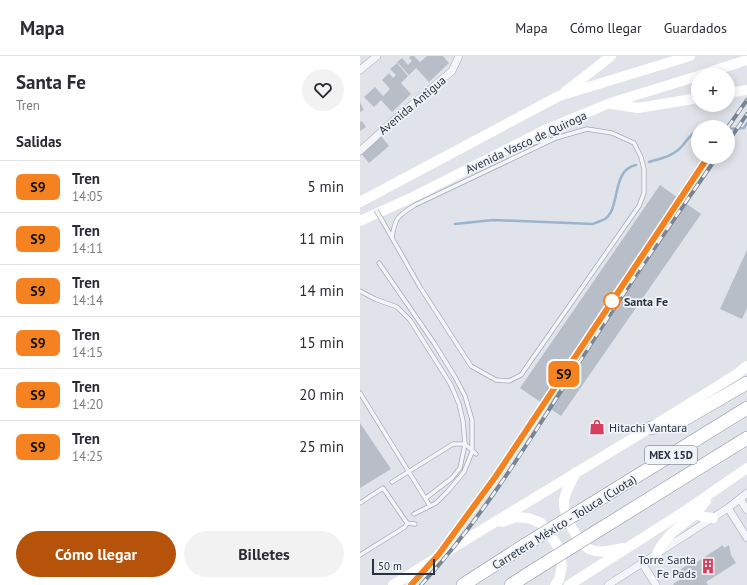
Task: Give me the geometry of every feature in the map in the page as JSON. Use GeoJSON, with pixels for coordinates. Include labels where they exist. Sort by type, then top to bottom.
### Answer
{"type":"FeatureCollection","features":[{"type":"Feature","properties":{"kind":"highway"},"geometry":{"type":"LineString","coordinates":[[651,428],[683,420],[747,383]]}},
{"type":"Feature","properties":{"kind":"highway","name":"Carretera México - Toluca (Cuota)"},"geometry":{"type":"LineString","coordinates":[[463,585],[525,544],[596,502],[747,408]]}},
{"type":"Feature","properties":{"kind":"highway","name":"MEX 15D"},"geometry":{"type":"LineString","coordinates":[[511,585],[747,438]]}},
{"type":"Feature","properties":{"kind":"main road"},"geometry":{"type":"LineString","coordinates":[[559,96],[611,56]]}},
{"type":"Feature","properties":{"kind":"main road","name":"Avenida Vasco de Quiroga"},"geometry":{"type":"LineString","coordinates":[[360,202],[559,96],[690,56]]}},
{"type":"Feature","properties":{"kind":"main road","name":"Avenida Vasco de Quiroga"},"geometry":{"type":"LineString","coordinates":[[721,68],[747,60]]}},
{"type":"Feature","properties":{"kind":"main road","name":"Avenida Vasco de Quiroga"},"geometry":{"type":"LineString","coordinates":[[360,221],[413,197],[546,130],[610,103],[691,78]]}},
{"type":"Feature","properties":{"kind":"main road"},"geometry":{"type":"LineString","coordinates":[[735,92],[747,90]]}},
{"type":"Feature","properties":{"kind":"main road"},"geometry":{"type":"LineString","coordinates":[[610,103],[638,108],[691,99]]}},
{"type":"Feature","properties":{"kind":"main road"},"geometry":{"type":"LineString","coordinates":[[394,585],[486,526],[651,428],[737,374],[747,366]]}},
{"type":"Feature","properties":{"kind":"main road"},"geometry":{"type":"LineString","coordinates":[[657,553],[671,533],[690,513],[716,490],[747,468]]}},
{"type":"Feature","properties":{"kind":"main road"},"geometry":{"type":"LineString","coordinates":[[576,472],[567,489],[564,501],[565,514],[574,533],[589,549],[603,552],[631,546]]}},
{"type":"Feature","properties":{"kind":"main road"},"geometry":{"type":"LineString","coordinates":[[569,585],[631,546],[690,513],[713,518]]}},
{"type":"Feature","properties":{"kind":"main road"},"geometry":{"type":"LineString","coordinates":[[486,526],[516,517],[528,518],[541,523],[559,548],[562,566],[559,580],[555,585]]}},
{"type":"Feature","properties":{"kind":"street"},"geometry":{"type":"LineString","coordinates":[[360,70],[377,56]]}},
{"type":"Feature","properties":{"kind":"street","name":"Avenida Antigua"},"geometry":{"type":"LineString","coordinates":[[360,151],[452,71],[459,56]]}},
{"type":"Feature","properties":{"kind":"street"},"geometry":{"type":"LineString","coordinates":[[608,585],[713,518],[747,494]]}},
{"type":"Feature","properties":{"kind":"street"},"geometry":{"type":"LineString","coordinates":[[740,499],[747,510]]}},
{"type":"Feature","properties":{"kind":"street"},"geometry":{"type":"LineString","coordinates":[[728,508],[747,538]]}},
{"type":"Feature","properties":{"kind":"street"},"geometry":{"type":"LineString","coordinates":[[642,563],[656,585]]}},
{"type":"Feature","properties":{"kind":"lane"},"geometry":{"type":"LineString","coordinates":[[376,210],[420,287],[471,366],[496,380],[509,380],[521,374],[639,206],[644,193],[644,169],[641,157],[634,143],[612,133],[587,129],[556,138],[509,148]]}},
{"type":"Feature","properties":{"kind":"lane"},"geometry":{"type":"LineString","coordinates":[[392,238],[394,224],[400,214],[415,205],[556,138]]}},
{"type":"Feature","properties":{"kind":"lane"},"geometry":{"type":"LineString","coordinates":[[379,263],[434,343],[464,394],[472,420],[474,453],[464,472],[448,491],[430,506],[414,514]]}},
{"type":"Feature","properties":{"kind":"lane"},"geometry":{"type":"LineString","coordinates":[[360,291],[375,299],[397,307],[410,320],[451,385],[460,411],[465,444],[460,468],[452,478],[426,498]]}},
{"type":"Feature","properties":{"kind":"lane"},"geometry":{"type":"LineString","coordinates":[[360,393],[430,506]]}},
{"type":"Feature","properties":{"kind":"lane"},"geometry":{"type":"LineString","coordinates":[[392,482],[453,444],[465,444],[474,453]]}},
{"type":"Feature","properties":{"kind":"lane"},"geometry":{"type":"LineString","coordinates":[[360,503],[383,488],[407,523],[415,524]]}},
{"type":"Feature","properties":{"kind":"lane"},"geometry":{"type":"LineString","coordinates":[[360,555],[405,527],[407,523]]}},
{"type":"Feature","properties":{"kind":"building"},"geometry":{"type":"Polygon","coordinates":[[[414,56],[420,62],[427,56],[443,56],[449,63],[429,82],[416,68],[409,75],[397,62],[402,58],[408,65],[412,61],[409,58],[414,56]]]}},
{"type":"Feature","properties":{"kind":"building"},"geometry":{"type":"Polygon","coordinates":[[[397,63],[408,76],[401,83],[411,94],[392,112],[381,100],[374,107],[364,97],[375,87],[383,96],[390,89],[382,80],[389,73],[393,78],[396,75],[390,69],[397,63]]]}},
{"type":"Feature","properties":{"kind":"building"},"geometry":{"type":"Polygon","coordinates":[[[360,102],[364,110],[360,112],[360,102]]]}},
{"type":"Feature","properties":{"kind":"building"},"geometry":{"type":"Polygon","coordinates":[[[360,121],[362,121],[366,127],[360,131],[360,121]]]}},
{"type":"Feature","properties":{"kind":"building"},"geometry":{"type":"Polygon","coordinates":[[[380,135],[389,146],[369,163],[360,152],[380,135]]]}},
{"type":"Feature","properties":{"kind":"building"},"geometry":{"type":"Polygon","coordinates":[[[660,185],[701,214],[561,416],[520,388],[660,185]]]}},
{"type":"Feature","properties":{"kind":"building"},"geometry":{"type":"Polygon","coordinates":[[[747,250],[747,308],[742,319],[720,309],[747,250]]]}},
{"type":"Feature","properties":{"kind":"building"},"geometry":{"type":"Polygon","coordinates":[[[360,423],[391,469],[360,488],[360,423]]]}},
{"type":"Feature","properties":{"kind":"building","name":"Torre Santa Fe Pads"},"geometry":{"type":"Polygon","coordinates":[[[723,545],[724,548],[729,545],[731,555],[736,563],[706,582],[708,585],[673,584],[681,579],[678,575],[682,572],[681,569],[695,560],[697,562],[723,545]]]}},
{"type":"Feature","properties":{"kind":"waterway"},"geometry":{"type":"LineString","coordinates":[[735,129],[744,128],[747,123]]}},
{"type":"Feature","properties":{"kind":"waterway"},"geometry":{"type":"LineString","coordinates":[[649,162],[676,152],[691,135]]}},
{"type":"Feature","properties":{"kind":"waterway"},"geometry":{"type":"LineString","coordinates":[[455,224],[493,220],[593,224],[605,219],[610,214],[619,181],[628,168],[636,165]]}},
{"type":"Feature","properties":{"kind":"railway"},"geometry":{"type":"LineString","coordinates":[[733,120],[747,100]]}},
{"type":"Feature","properties":{"kind":"railway"},"geometry":{"type":"LineString","coordinates":[[735,132],[747,114]]}},
{"type":"Feature","properties":{"kind":"railway"},"geometry":{"type":"LineString","coordinates":[[411,585],[439,555],[496,476],[703,164]]}},
{"type":"Feature","properties":{"kind":"railway"},"geometry":{"type":"LineString","coordinates":[[421,585],[466,532],[486,504],[526,446],[631,282],[712,164]]}},
{"type":"Feature","properties":{"kind":"train","name":"S9"},"geometry":{"type":"LineString","coordinates":[[411,585],[439,554],[496,476],[521,436],[703,164]]}},
{"type":"Feature","properties":{"kind":"place","name":"Santa Fe"},"geometry":{"type":"Point","coordinates":[612,301]}},
{"type":"Feature","properties":{"kind":"place","name":"Hitachi Vantara"},"geometry":{"type":"Point","coordinates":[597,427]}},
{"type":"Feature","properties":{"kind":"place","name":"Torre Santa Fe Pads"},"geometry":{"type":"Point","coordinates":[708,566]}}]}
